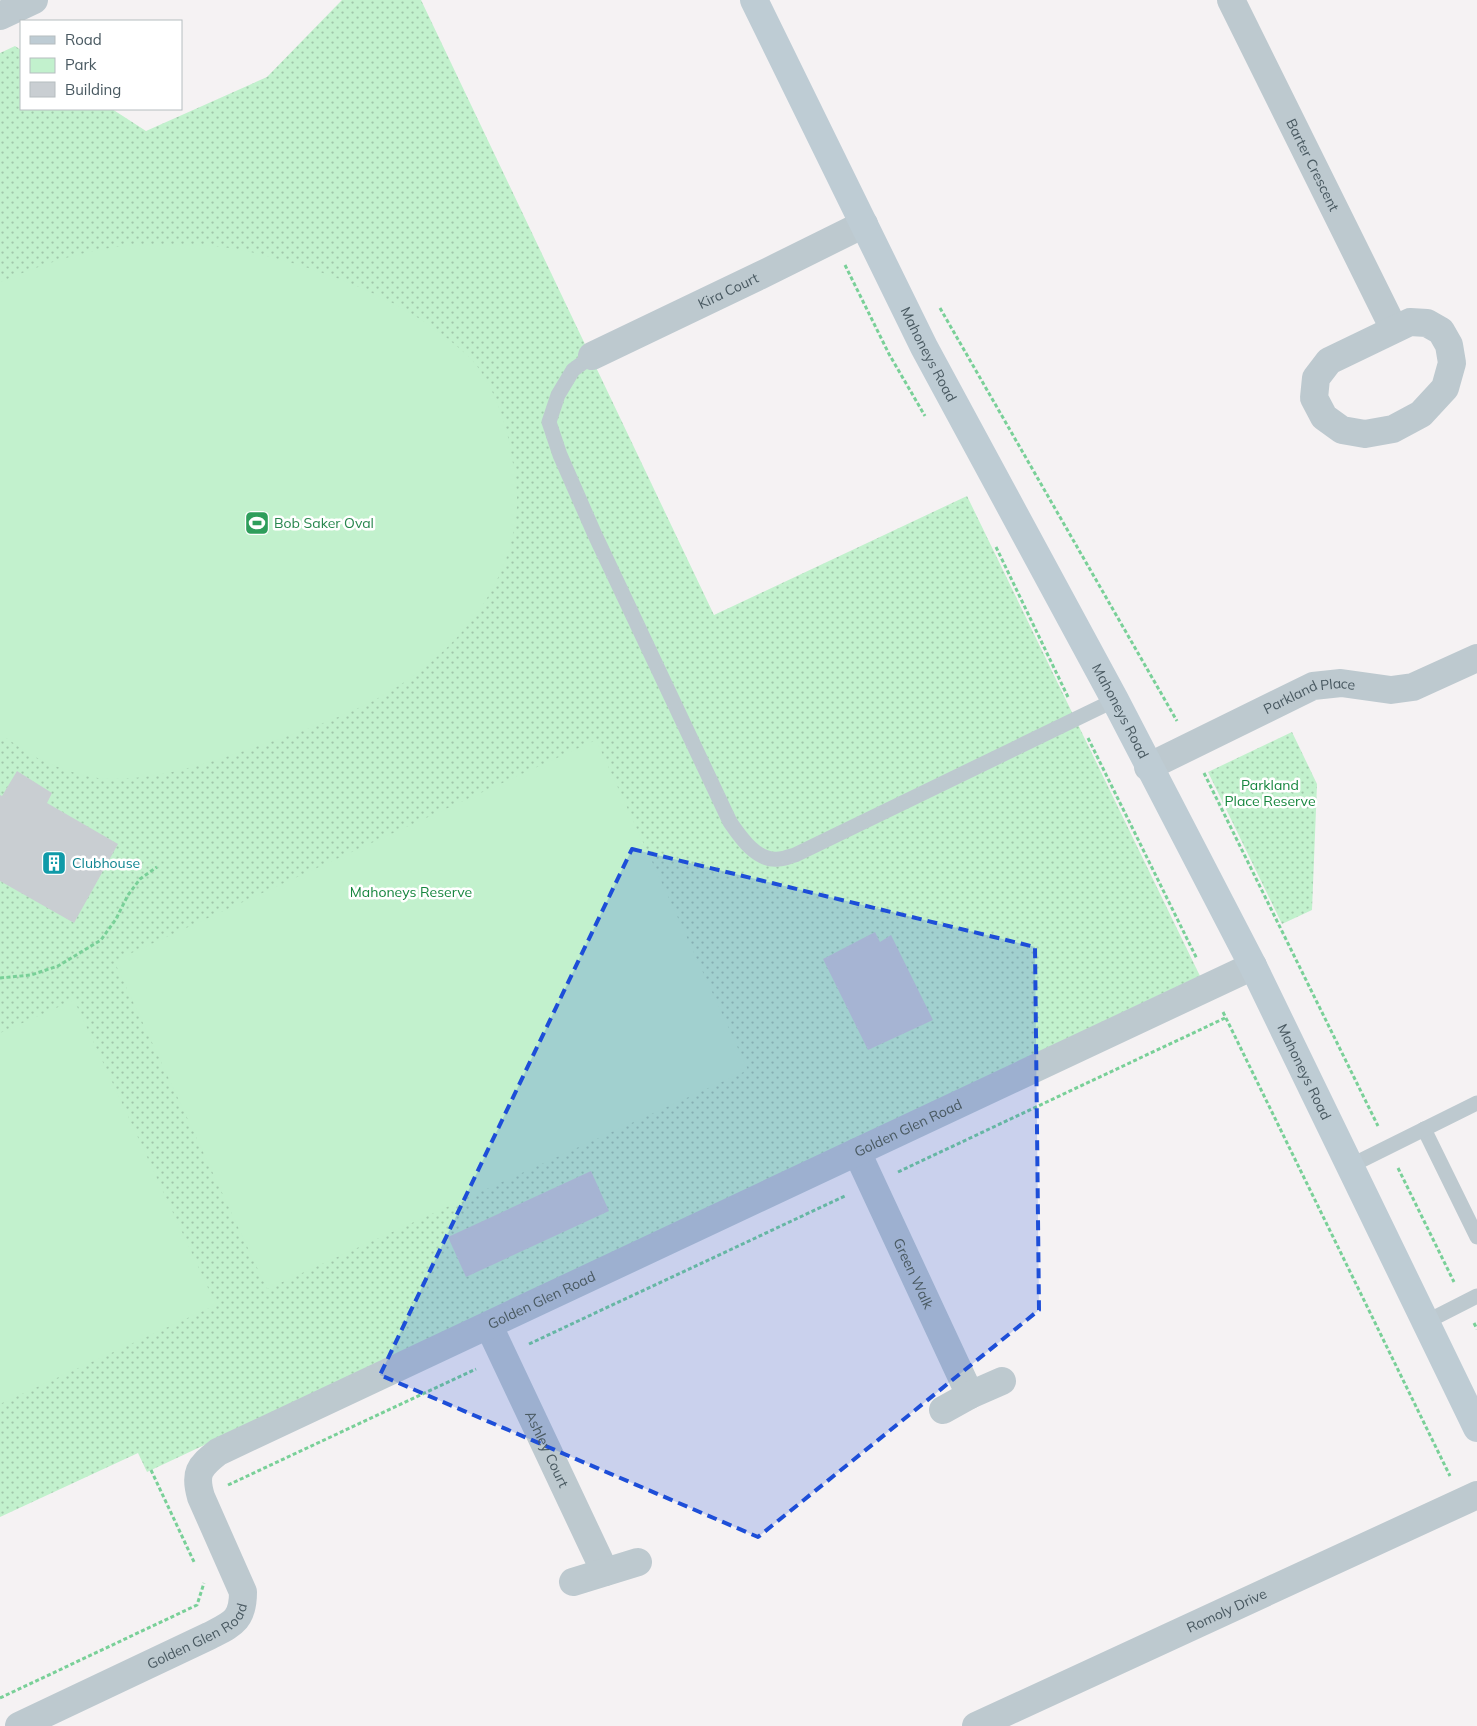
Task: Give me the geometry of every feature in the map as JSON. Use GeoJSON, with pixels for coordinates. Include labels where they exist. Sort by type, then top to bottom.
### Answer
{"type":"FeatureCollection","features":[{"type":"Feature","properties":{"kind":"main road","name":"Mahoneys Road"},"geometry":{"type":"LineString","coordinates":[[754,0],[924,347],[1115,700],[1148,767],[1253,966],[1477,1428]]}},
{"type":"Feature","properties":{"kind":"street"},"geometry":{"type":"LineString","coordinates":[[0,16],[34,0]]}},
{"type":"Feature","properties":{"kind":"street","name":"Barter Crescent"},"geometry":{"type":"LineString","coordinates":[[1231,0],[1394,329]]}},
{"type":"Feature","properties":{"kind":"street","name":"Kira Court"},"geometry":{"type":"LineString","coordinates":[[592,356],[864,224]]}},
{"type":"Feature","properties":{"kind":"street"},"geometry":{"type":"LineString","coordinates":[[1410,322],[1427,323],[1440,331],[1449,345],[1452,363],[1445,388],[1421,414],[1393,430],[1365,434],[1342,430],[1324,418],[1314,398],[1316,378],[1330,361],[1394,329],[1410,322]]}},
{"type":"Feature","properties":{"kind":"street","name":"Parkland Place"},"geometry":{"type":"LineString","coordinates":[[1148,767],[1313,686],[1340,683],[1391,690],[1413,687],[1477,658]]}},
{"type":"Feature","properties":{"kind":"street","name":"Golden Glen Road"},"geometry":{"type":"LineString","coordinates":[[19,1726],[234,1623],[243,1607],[243,1592],[201,1497],[197,1483],[198,1473],[203,1464],[218,1452],[1253,966]]}},
{"type":"Feature","properties":{"kind":"street","name":"Green Walk"},"geometry":{"type":"LineString","coordinates":[[857,1152],[970,1395]]}},
{"type":"Feature","properties":{"kind":"street","name":"Ashley Court"},"geometry":{"type":"LineString","coordinates":[[489,1326],[605,1572]]}},
{"type":"Feature","properties":{"kind":"street"},"geometry":{"type":"LineString","coordinates":[[943,1410],[970,1395],[1002,1381]]}},
{"type":"Feature","properties":{"kind":"street","name":"Romoly Drive"},"geometry":{"type":"LineString","coordinates":[[976,1726],[1470,1499]]}},
{"type":"Feature","properties":{"kind":"street"},"geometry":{"type":"LineString","coordinates":[[573,1582],[638,1562]]}},
{"type":"Feature","properties":{"kind":"lane"},"geometry":{"type":"LineString","coordinates":[[592,356],[573,370],[558,394],[549,422],[560,455],[595,535],[730,822],[744,842],[761,855],[778,860],[795,855],[1115,700]]}},
{"type":"Feature","properties":{"kind":"lane"},"geometry":{"type":"LineString","coordinates":[[1350,1166],[1477,1103]]}},
{"type":"Feature","properties":{"kind":"lane"},"geometry":{"type":"LineString","coordinates":[[1424,1130],[1477,1237]]}},
{"type":"Feature","properties":{"kind":"lane"},"geometry":{"type":"LineString","coordinates":[[1426,1322],[1470,1299]]}},
{"type":"Feature","properties":{"kind":"path"},"geometry":{"type":"LineString","coordinates":[[832,239],[889,354],[927,420]]}},
{"type":"Feature","properties":{"kind":"path"},"geometry":{"type":"LineString","coordinates":[[940,308],[1176,719],[1388,1147],[1470,1299],[1477,1329]]}},
{"type":"Feature","properties":{"kind":"path"},"geometry":{"type":"LineString","coordinates":[[992,539],[1225,1018],[1470,1499]]}},
{"type":"Feature","properties":{"kind":"path"},"geometry":{"type":"LineString","coordinates":[[0,978],[31,974],[58,966],[101,940],[136,884],[157,867]]}},
{"type":"Feature","properties":{"kind":"path"},"geometry":{"type":"LineString","coordinates":[[170,1512],[1225,1018]]}},
{"type":"Feature","properties":{"kind":"path"},"geometry":{"type":"LineString","coordinates":[[151,1470],[197,1568]]}},
{"type":"Feature","properties":{"kind":"path"},"geometry":{"type":"LineString","coordinates":[[0,1698],[197,1605],[205,1584],[201,1576]]}},
{"type":"Feature","properties":{"kind":"highlighted area"},"geometry":{"type":"Polygon","coordinates":[[[632,849],[1035,947],[1039,1310],[758,1537],[380,1375],[632,849]]]}},
{"type":"Feature","properties":{"kind":"green space","name":"Mahoneys Reserve"},"geometry":{"type":"Polygon","coordinates":[[[342,0],[421,0],[714,615],[967,496],[1200,976],[147,1472],[138,1453],[0,1517],[0,53],[15,46],[20,49],[20,110],[114,110],[146,131],[267,77],[342,0]]]}},
{"type":"Feature","properties":{"kind":"green space","name":"Bob Saker Oval"},"geometry":{"type":"Polygon","coordinates":[[[152,244],[230,248],[289,262],[337,278],[384,298],[427,323],[467,355],[488,382],[502,416],[508,437],[516,480],[517,506],[513,533],[506,559],[496,583],[482,606],[448,647],[406,681],[371,702],[332,720],[218,760],[183,770],[147,776],[102,779],[74,773],[47,763],[0,734],[0,282],[68,257],[115,247],[152,244]]]}},
{"type":"Feature","properties":{"kind":"green space","name":"Parkland Place Reserve"},"geometry":{"type":"Polygon","coordinates":[[[1292,732],[1317,784],[1312,910],[1282,924],[1208,772],[1292,732]]]}},
{"type":"Feature","properties":{"kind":"green space"},"geometry":{"type":"Polygon","coordinates":[[[596,740],[748,1070],[267,1289],[114,961],[596,740]]]}},
{"type":"Feature","properties":{"kind":"green space"},"geometry":{"type":"Polygon","coordinates":[[[74,1000],[216,1305],[0,1404],[0,1033],[74,1000]]]}},
{"type":"Feature","properties":{"kind":"building","name":"Clubhouse"},"geometry":{"type":"Polygon","coordinates":[[[17,771],[52,793],[47,803],[118,844],[74,923],[0,881],[0,795],[2,796],[17,771]]]}},
{"type":"Feature","properties":{"kind":"building"},"geometry":{"type":"Polygon","coordinates":[[[875,932],[880,942],[891,935],[933,1020],[868,1050],[823,959],[875,932]]]}},
{"type":"Feature","properties":{"kind":"building"},"geometry":{"type":"Polygon","coordinates":[[[591,1171],[609,1211],[466,1277],[448,1237],[591,1171]]]}},
{"type":"Feature","properties":{"kind":"place","name":"Bob Saker Oval"},"geometry":{"type":"Point","coordinates":[257,523]}},
{"type":"Feature","properties":{"kind":"place","name":"Clubhouse"},"geometry":{"type":"Point","coordinates":[54,863]}}]}
